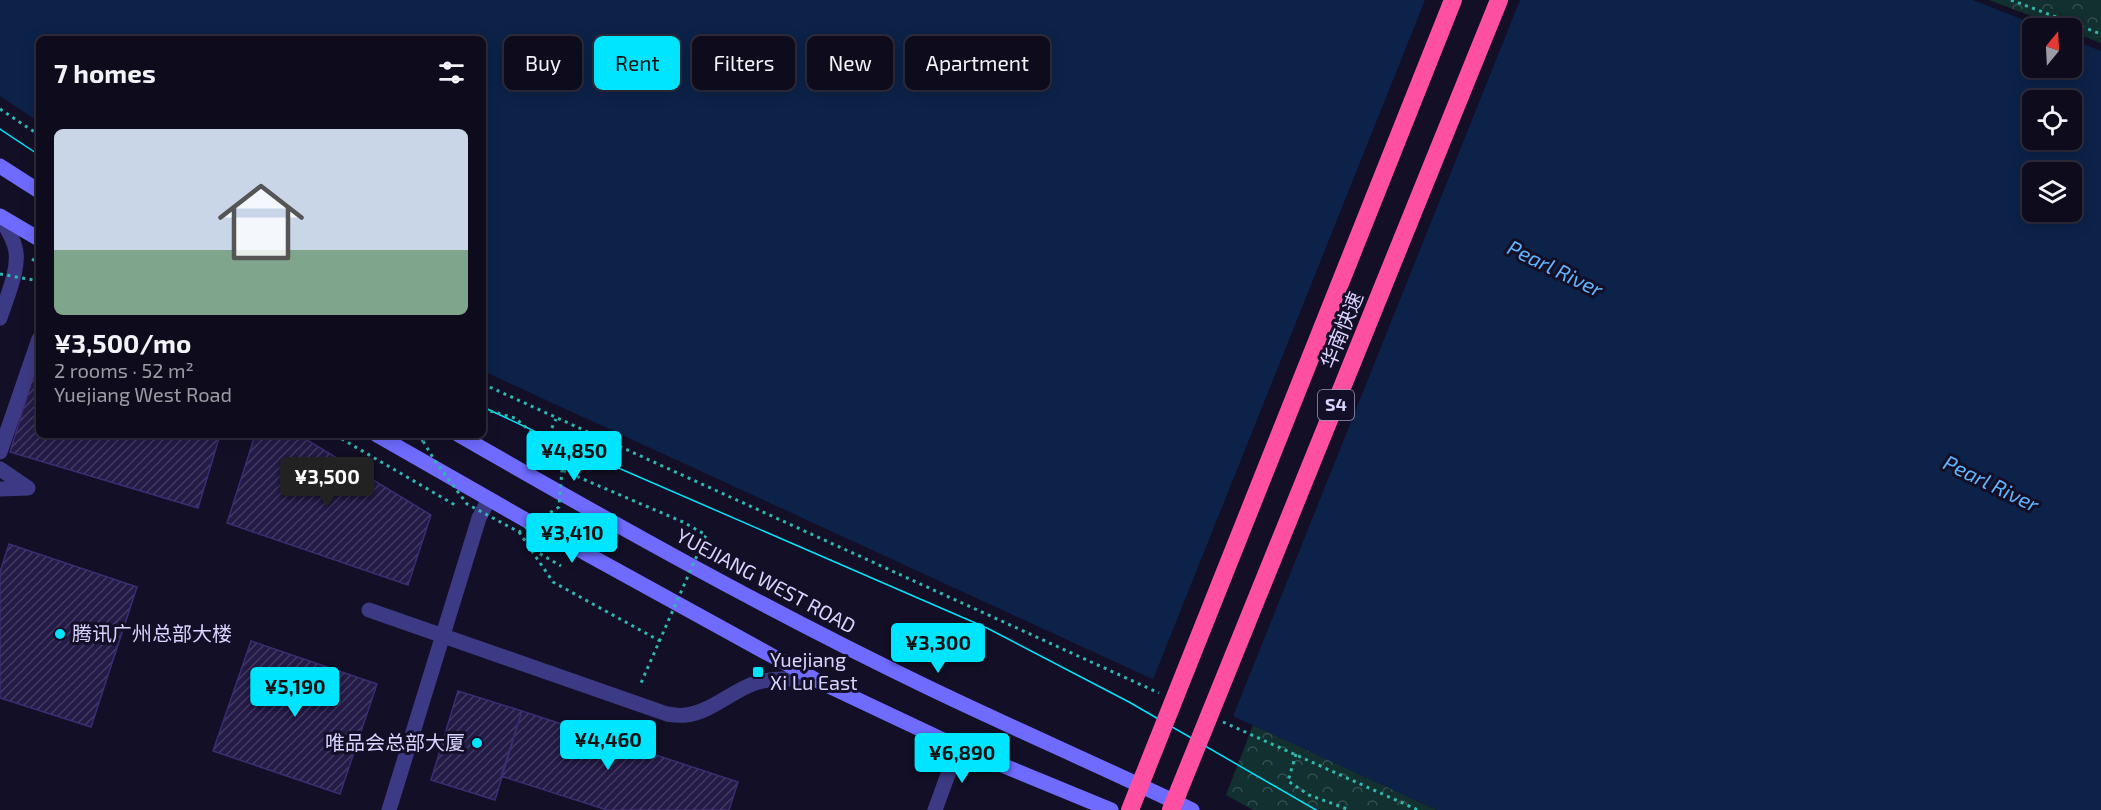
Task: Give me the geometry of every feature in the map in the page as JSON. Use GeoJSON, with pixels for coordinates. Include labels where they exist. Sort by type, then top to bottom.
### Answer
{"type":"FeatureCollection","features":[{"type":"Feature","properties":{"kind":"highway","name":"华南快速"},"geometry":{"type":"LineString","coordinates":[[1130,810],[1453,0]]}},
{"type":"Feature","properties":{"kind":"highway","name":"华南快速"},"geometry":{"type":"LineString","coordinates":[[1171,810],[1499,0]]}},
{"type":"Feature","properties":{"kind":"main road"},"geometry":{"type":"LineString","coordinates":[[0,166],[36,189]]}},
{"type":"Feature","properties":{"kind":"main road"},"geometry":{"type":"LineString","coordinates":[[0,217],[36,237]]}},
{"type":"Feature","properties":{"kind":"main road"},"geometry":{"type":"LineString","coordinates":[[382,438],[816,680],[958,747],[1112,810]]}},
{"type":"Feature","properties":{"kind":"main road","name":"YUEJIANG WEST ROAD"},"geometry":{"type":"LineString","coordinates":[[464,438],[761,604],[924,686],[1192,810]]}},
{"type":"Feature","properties":{"kind":"street"},"geometry":{"type":"LineString","coordinates":[[0,217],[10,233],[16,250],[13,275],[0,318]]}},
{"type":"Feature","properties":{"kind":"street"},"geometry":{"type":"LineString","coordinates":[[0,452],[36,348]]}},
{"type":"Feature","properties":{"kind":"street"},"geometry":{"type":"LineString","coordinates":[[0,469],[28,488],[0,489]]}},
{"type":"Feature","properties":{"kind":"street"},"geometry":{"type":"LineString","coordinates":[[389,810],[479,518],[489,499]]}},
{"type":"Feature","properties":{"kind":"street"},"geometry":{"type":"LineString","coordinates":[[369,610],[667,714],[686,716],[701,712],[730,694],[755,683],[792,679],[816,680]]}},
{"type":"Feature","properties":{"kind":"street"},"geometry":{"type":"LineString","coordinates":[[935,810],[958,747]]}},
{"type":"Feature","properties":{"kind":"path"},"geometry":{"type":"LineString","coordinates":[[2011,0],[2101,34]]}},
{"type":"Feature","properties":{"kind":"path"},"geometry":{"type":"LineString","coordinates":[[0,109],[36,133]]}},
{"type":"Feature","properties":{"kind":"path"},"geometry":{"type":"LineString","coordinates":[[0,274],[36,281]]}},
{"type":"Feature","properties":{"kind":"path"},"geometry":{"type":"LineString","coordinates":[[486,385],[1164,695]]}},
{"type":"Feature","properties":{"kind":"path"},"geometry":{"type":"LineString","coordinates":[[486,410],[515,418],[535,435],[562,470],[683,522],[706,536],[642,682]]}},
{"type":"Feature","properties":{"kind":"path"},"geometry":{"type":"LineString","coordinates":[[536,462],[556,418]]}},
{"type":"Feature","properties":{"kind":"path"},"geometry":{"type":"LineString","coordinates":[[340,438],[455,505]]}},
{"type":"Feature","properties":{"kind":"path"},"geometry":{"type":"LineString","coordinates":[[420,438],[467,504],[519,532],[553,582],[660,641]]}},
{"type":"Feature","properties":{"kind":"path"},"geometry":{"type":"LineString","coordinates":[[519,532],[559,507],[562,470]]}},
{"type":"Feature","properties":{"kind":"path"},"geometry":{"type":"LineString","coordinates":[[555,474],[565,480]]}},
{"type":"Feature","properties":{"kind":"path"},"geometry":{"type":"LineString","coordinates":[[527,546],[561,566]]}},
{"type":"Feature","properties":{"kind":"path"},"geometry":{"type":"LineString","coordinates":[[1218,719],[1418,810]]}},
{"type":"Feature","properties":{"kind":"path"},"geometry":{"type":"LineString","coordinates":[[1296,754],[1288,781],[1309,795],[1350,810]]}},
{"type":"Feature","properties":{"kind":"green space"},"geometry":{"type":"Polygon","coordinates":[[[1989,0],[2101,0],[2101,43],[2082,36],[2082,18],[2037,18],[1989,0]]]}},
{"type":"Feature","properties":{"kind":"green space"},"geometry":{"type":"Polygon","coordinates":[[[1253,725],[1437,810],[1253,810],[1226,795],[1253,725]]]}},
{"type":"Feature","properties":{"kind":"water","name":"Pearl River"},"geometry":{"type":"Polygon","coordinates":[[[0,0],[1973,0],[2022,19],[2022,78],[2082,78],[2082,43],[2101,51],[2101,810],[1437,810],[486,372],[486,36],[36,36],[36,120],[0,96],[0,0]]]}},
{"type":"Feature","properties":{"kind":"pier"},"geometry":{"type":"Polygon","coordinates":[[[1425,0],[1520,0],[1232,719],[1152,682],[1425,0]]]}},
{"type":"Feature","properties":{"kind":"building"},"geometry":{"type":"Polygon","coordinates":[[[36,367],[36,438],[219,438],[198,508],[10,452],[36,367]]]}},
{"type":"Feature","properties":{"kind":"building"},"geometry":{"type":"Polygon","coordinates":[[[254,438],[304,438],[431,515],[408,585],[227,523],[254,438]]]}},
{"type":"Feature","properties":{"kind":"building","name":"腾讯广州总部大楼"},"geometry":{"type":"Polygon","coordinates":[[[9,544],[137,587],[91,727],[0,698],[0,572],[9,544]]]}},
{"type":"Feature","properties":{"kind":"building"},"geometry":{"type":"Polygon","coordinates":[[[251,641],[377,684],[340,794],[213,751],[251,641]]]}},
{"type":"Feature","properties":{"kind":"building","name":"唯品会总部大厦"},"geometry":{"type":"Polygon","coordinates":[[[458,691],[522,711],[495,800],[431,780],[458,691]]]}},
{"type":"Feature","properties":{"kind":"building"},"geometry":{"type":"Polygon","coordinates":[[[522,711],[738,782],[729,810],[607,810],[501,776],[522,711]]]}},
{"type":"Feature","properties":{"kind":"tram line"},"geometry":{"type":"LineString","coordinates":[[0,129],[36,153]]}},
{"type":"Feature","properties":{"kind":"tram line"},"geometry":{"type":"LineString","coordinates":[[486,408],[987,628],[1129,702],[1316,810]]}},
{"type":"Feature","properties":{"kind":"place","name":"腾讯广州总部大楼"},"geometry":{"type":"Point","coordinates":[60,634]}},
{"type":"Feature","properties":{"kind":"place","name":"Yuejiang Xi Lu East"},"geometry":{"type":"Point","coordinates":[758,672]}},
{"type":"Feature","properties":{"kind":"place","name":"唯品会总部大厦"},"geometry":{"type":"Point","coordinates":[477,743]}}]}
